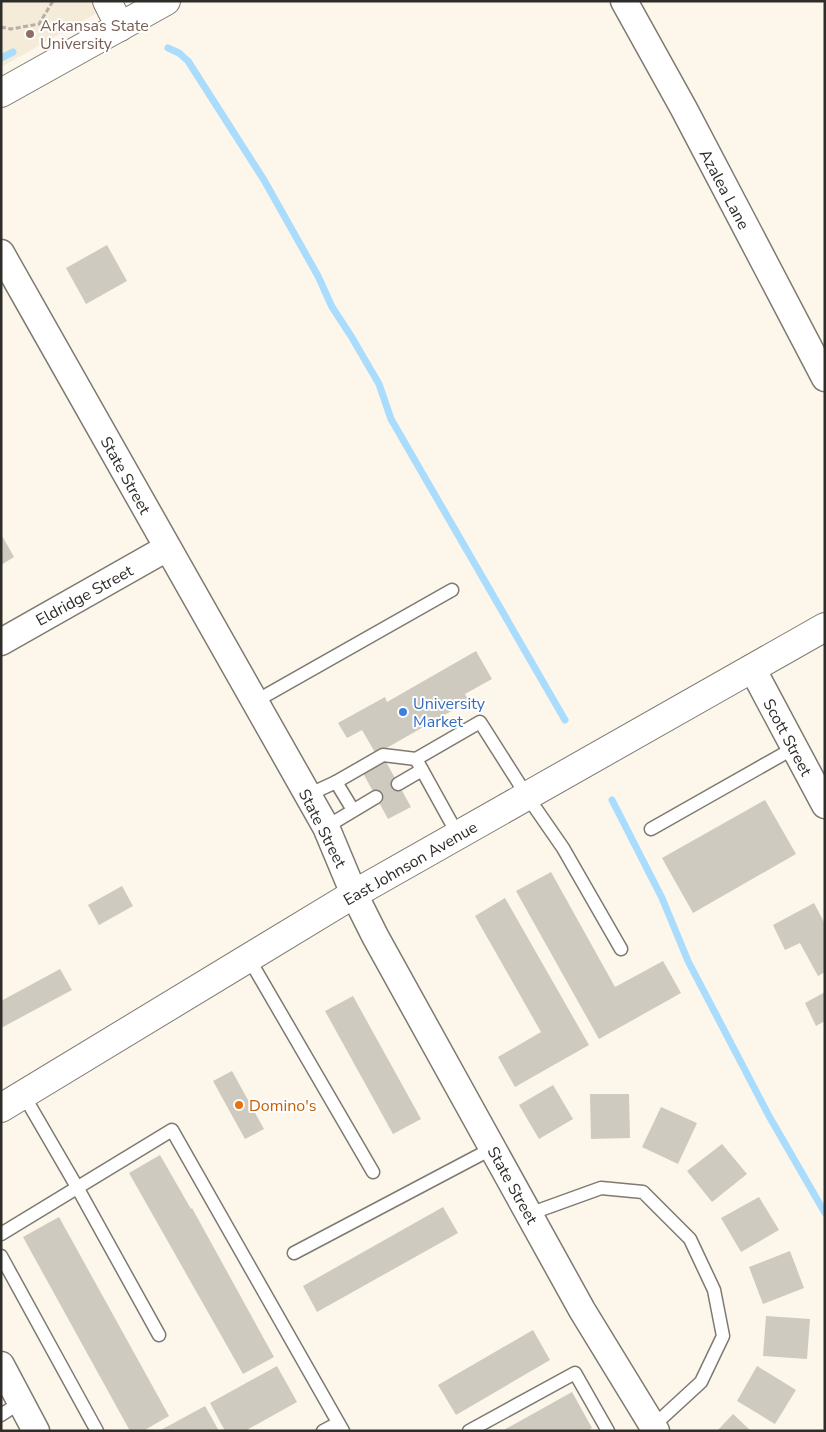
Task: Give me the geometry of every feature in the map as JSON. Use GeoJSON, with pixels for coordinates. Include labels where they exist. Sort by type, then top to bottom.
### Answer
{"type":"FeatureCollection","features":[{"type":"Feature","properties":{"kind":"main road"},"geometry":{"type":"LineString","coordinates":[[107,1],[120,27]]}},
{"type":"Feature","properties":{"kind":"main road"},"geometry":{"type":"LineString","coordinates":[[1,93],[166,1]]}},
{"type":"Feature","properties":{"kind":"main road","name":"East Johnson Avenue"},"geometry":{"type":"LineString","coordinates":[[12,1101],[354,894],[825,627]]}},
{"type":"Feature","properties":{"kind":"street","name":"Azalea Lane"},"geometry":{"type":"LineString","coordinates":[[624,1],[684,109],[825,378]]}},
{"type":"Feature","properties":{"kind":"street","name":"State Street"},"geometry":{"type":"LineString","coordinates":[[1,253],[326,827],[354,894],[375,936],[582,1310],[652,1429]]}},
{"type":"Feature","properties":{"kind":"street","name":"Eldridge Street"},"geometry":{"type":"LineString","coordinates":[[1,642],[167,548]]}},
{"type":"Feature","properties":{"kind":"street","name":"Scott Street"},"geometry":{"type":"LineString","coordinates":[[752,668],[825,806]]}},
{"type":"Feature","properties":{"kind":"street"},"geometry":{"type":"LineString","coordinates":[[1,1365],[11,1408],[36,1431]]}},
{"type":"Feature","properties":{"kind":"lane"},"geometry":{"type":"LineString","coordinates":[[256,701],[452,590]]}},
{"type":"Feature","properties":{"kind":"lane"},"geometry":{"type":"LineString","coordinates":[[308,796],[382,755],[416,759],[480,722],[562,848],[621,950]]}},
{"type":"Feature","properties":{"kind":"lane"},"geometry":{"type":"LineString","coordinates":[[651,829],[794,748]]}},
{"type":"Feature","properties":{"kind":"lane"},"geometry":{"type":"LineString","coordinates":[[416,759],[458,835]]}},
{"type":"Feature","properties":{"kind":"lane"},"geometry":{"type":"LineString","coordinates":[[398,784],[422,770]]}},
{"type":"Feature","properties":{"kind":"lane"},"geometry":{"type":"LineString","coordinates":[[336,782],[353,810]]}},
{"type":"Feature","properties":{"kind":"lane"},"geometry":{"type":"LineString","coordinates":[[326,827],[376,797]]}},
{"type":"Feature","properties":{"kind":"lane"},"geometry":{"type":"LineString","coordinates":[[248,957],[373,1172]]}},
{"type":"Feature","properties":{"kind":"lane"},"geometry":{"type":"LineString","coordinates":[[12,1101],[77,1187],[159,1334]]}},
{"type":"Feature","properties":{"kind":"lane"},"geometry":{"type":"LineString","coordinates":[[1,1234],[172,1130],[340,1427],[323,1431]]}},
{"type":"Feature","properties":{"kind":"lane"},"geometry":{"type":"LineString","coordinates":[[294,1253],[493,1148]]}},
{"type":"Feature","properties":{"kind":"lane"},"geometry":{"type":"LineString","coordinates":[[529,1214],[602,1188],[643,1192],[690,1239],[714,1290],[723,1336],[701,1382],[652,1429]]}},
{"type":"Feature","properties":{"kind":"lane"},"geometry":{"type":"LineString","coordinates":[[1,1256],[97,1431]]}},
{"type":"Feature","properties":{"kind":"lane"},"geometry":{"type":"LineString","coordinates":[[470,1431],[575,1373],[608,1431]]}},
{"type":"Feature","properties":{"kind":"path"},"geometry":{"type":"LineString","coordinates":[[1,27],[11,29],[39,24],[53,1]]}},
{"type":"Feature","properties":{"kind":"shaded area","name":"Arkansas State University"},"geometry":{"type":"Polygon","coordinates":[[[1,1],[118,1],[1,67],[1,1]]]}},
{"type":"Feature","properties":{"kind":"building"},"geometry":{"type":"Polygon","coordinates":[[[107,245],[127,281],[86,304],[66,268],[107,245]]]}},
{"type":"Feature","properties":{"kind":"building"},"geometry":{"type":"Polygon","coordinates":[[[1,534],[14,557],[1,565],[1,534]]]}},
{"type":"Feature","properties":{"kind":"building","name":"University Market"},"geometry":{"type":"Polygon","coordinates":[[[476,651],[492,679],[465,694],[469,701],[376,754],[362,730],[347,738],[338,723],[385,697],[387,702],[476,651]]]}},
{"type":"Feature","properties":{"kind":"building"},"geometry":{"type":"Polygon","coordinates":[[[385,760],[411,807],[388,819],[363,773],[385,760]]]}},
{"type":"Feature","properties":{"kind":"building"},"geometry":{"type":"Polygon","coordinates":[[[765,800],[796,854],[693,913],[662,858],[765,800]]]}},
{"type":"Feature","properties":{"kind":"building"},"geometry":{"type":"Polygon","coordinates":[[[551,872],[615,987],[663,961],[681,993],[599,1039],[516,891],[551,872]]]}},
{"type":"Feature","properties":{"kind":"building"},"geometry":{"type":"Polygon","coordinates":[[[122,886],[133,906],[99,925],[88,905],[122,886]]]}},
{"type":"Feature","properties":{"kind":"building"},"geometry":{"type":"Polygon","coordinates":[[[505,898],[589,1045],[515,1087],[498,1057],[541,1032],[475,916],[505,898]]]}},
{"type":"Feature","properties":{"kind":"building"},"geometry":{"type":"Polygon","coordinates":[[[814,903],[825,924],[825,972],[818,976],[800,943],[785,950],[773,925],[814,903]]]}},
{"type":"Feature","properties":{"kind":"building"},"geometry":{"type":"Polygon","coordinates":[[[60,969],[72,990],[1,1028],[1,1001],[60,969]]]}},
{"type":"Feature","properties":{"kind":"building"},"geometry":{"type":"Polygon","coordinates":[[[825,992],[825,1021],[816,1026],[805,1003],[825,992]]]}},
{"type":"Feature","properties":{"kind":"building"},"geometry":{"type":"Polygon","coordinates":[[[353,996],[421,1119],[393,1134],[325,1011],[353,996]]]}},
{"type":"Feature","properties":{"kind":"building","name":"Domino's"},"geometry":{"type":"Polygon","coordinates":[[[232,1071],[264,1129],[245,1139],[213,1081],[232,1071]]]}},
{"type":"Feature","properties":{"kind":"building"},"geometry":{"type":"Polygon","coordinates":[[[553,1085],[573,1119],[539,1139],[519,1105],[553,1085]]]}},
{"type":"Feature","properties":{"kind":"building"},"geometry":{"type":"Polygon","coordinates":[[[590,1094],[629,1094],[630,1138],[591,1139],[590,1094]]]}},
{"type":"Feature","properties":{"kind":"building"},"geometry":{"type":"Polygon","coordinates":[[[661,1107],[697,1123],[678,1164],[642,1147],[661,1107]]]}},
{"type":"Feature","properties":{"kind":"building"},"geometry":{"type":"Polygon","coordinates":[[[722,1144],[747,1174],[712,1202],[687,1171],[722,1144]]]}},
{"type":"Feature","properties":{"kind":"building"},"geometry":{"type":"Polygon","coordinates":[[[160,1155],[192,1208],[274,1357],[243,1374],[129,1173],[160,1155]]]}},
{"type":"Feature","properties":{"kind":"building"},"geometry":{"type":"Polygon","coordinates":[[[759,1197],[779,1230],[741,1252],[721,1218],[759,1197]]]}},
{"type":"Feature","properties":{"kind":"building"},"geometry":{"type":"Polygon","coordinates":[[[443,1207],[458,1233],[317,1312],[303,1286],[443,1207]]]}},
{"type":"Feature","properties":{"kind":"building"},"geometry":{"type":"Polygon","coordinates":[[[59,1217],[169,1416],[143,1431],[130,1431],[23,1237],[59,1217]]]}},
{"type":"Feature","properties":{"kind":"building"},"geometry":{"type":"Polygon","coordinates":[[[790,1251],[804,1288],[763,1304],[749,1267],[790,1251]]]}},
{"type":"Feature","properties":{"kind":"building"},"geometry":{"type":"Polygon","coordinates":[[[766,1316],[810,1319],[807,1359],[763,1356],[766,1316]]]}},
{"type":"Feature","properties":{"kind":"building"},"geometry":{"type":"Polygon","coordinates":[[[533,1330],[550,1360],[456,1415],[438,1385],[533,1330]]]}},
{"type":"Feature","properties":{"kind":"building"},"geometry":{"type":"Polygon","coordinates":[[[277,1366],[297,1402],[245,1431],[225,1431],[210,1403],[277,1366]]]}},
{"type":"Feature","properties":{"kind":"building"},"geometry":{"type":"Polygon","coordinates":[[[757,1366],[796,1390],[775,1424],[737,1401],[757,1366]]]}},
{"type":"Feature","properties":{"kind":"building"},"geometry":{"type":"Polygon","coordinates":[[[572,1392],[592,1428],[587,1431],[502,1431],[572,1392]]]}},
{"type":"Feature","properties":{"kind":"building"},"geometry":{"type":"Polygon","coordinates":[[[205,1406],[219,1431],[159,1431],[205,1406]]]}},
{"type":"Feature","properties":{"kind":"building"},"geometry":{"type":"Polygon","coordinates":[[[733,1414],[751,1431],[717,1431],[733,1414]]]}},
{"type":"Feature","properties":{"kind":"waterway"},"geometry":{"type":"LineString","coordinates":[[168,48],[179,53],[188,61],[264,180],[318,276],[332,307],[379,384],[391,419],[565,720]]}},
{"type":"Feature","properties":{"kind":"waterway"},"geometry":{"type":"LineString","coordinates":[[1,58],[13,52]]}},
{"type":"Feature","properties":{"kind":"waterway"},"geometry":{"type":"LineString","coordinates":[[612,800],[662,898],[688,961],[769,1116],[825,1213]]}},
{"type":"Feature","properties":{"kind":"place","name":"Arkansas State University"},"geometry":{"type":"Point","coordinates":[30,34]}},
{"type":"Feature","properties":{"kind":"place","name":"University Market"},"geometry":{"type":"Point","coordinates":[403,712]}},
{"type":"Feature","properties":{"kind":"place","name":"Domino's"},"geometry":{"type":"Point","coordinates":[239,1105]}}]}
